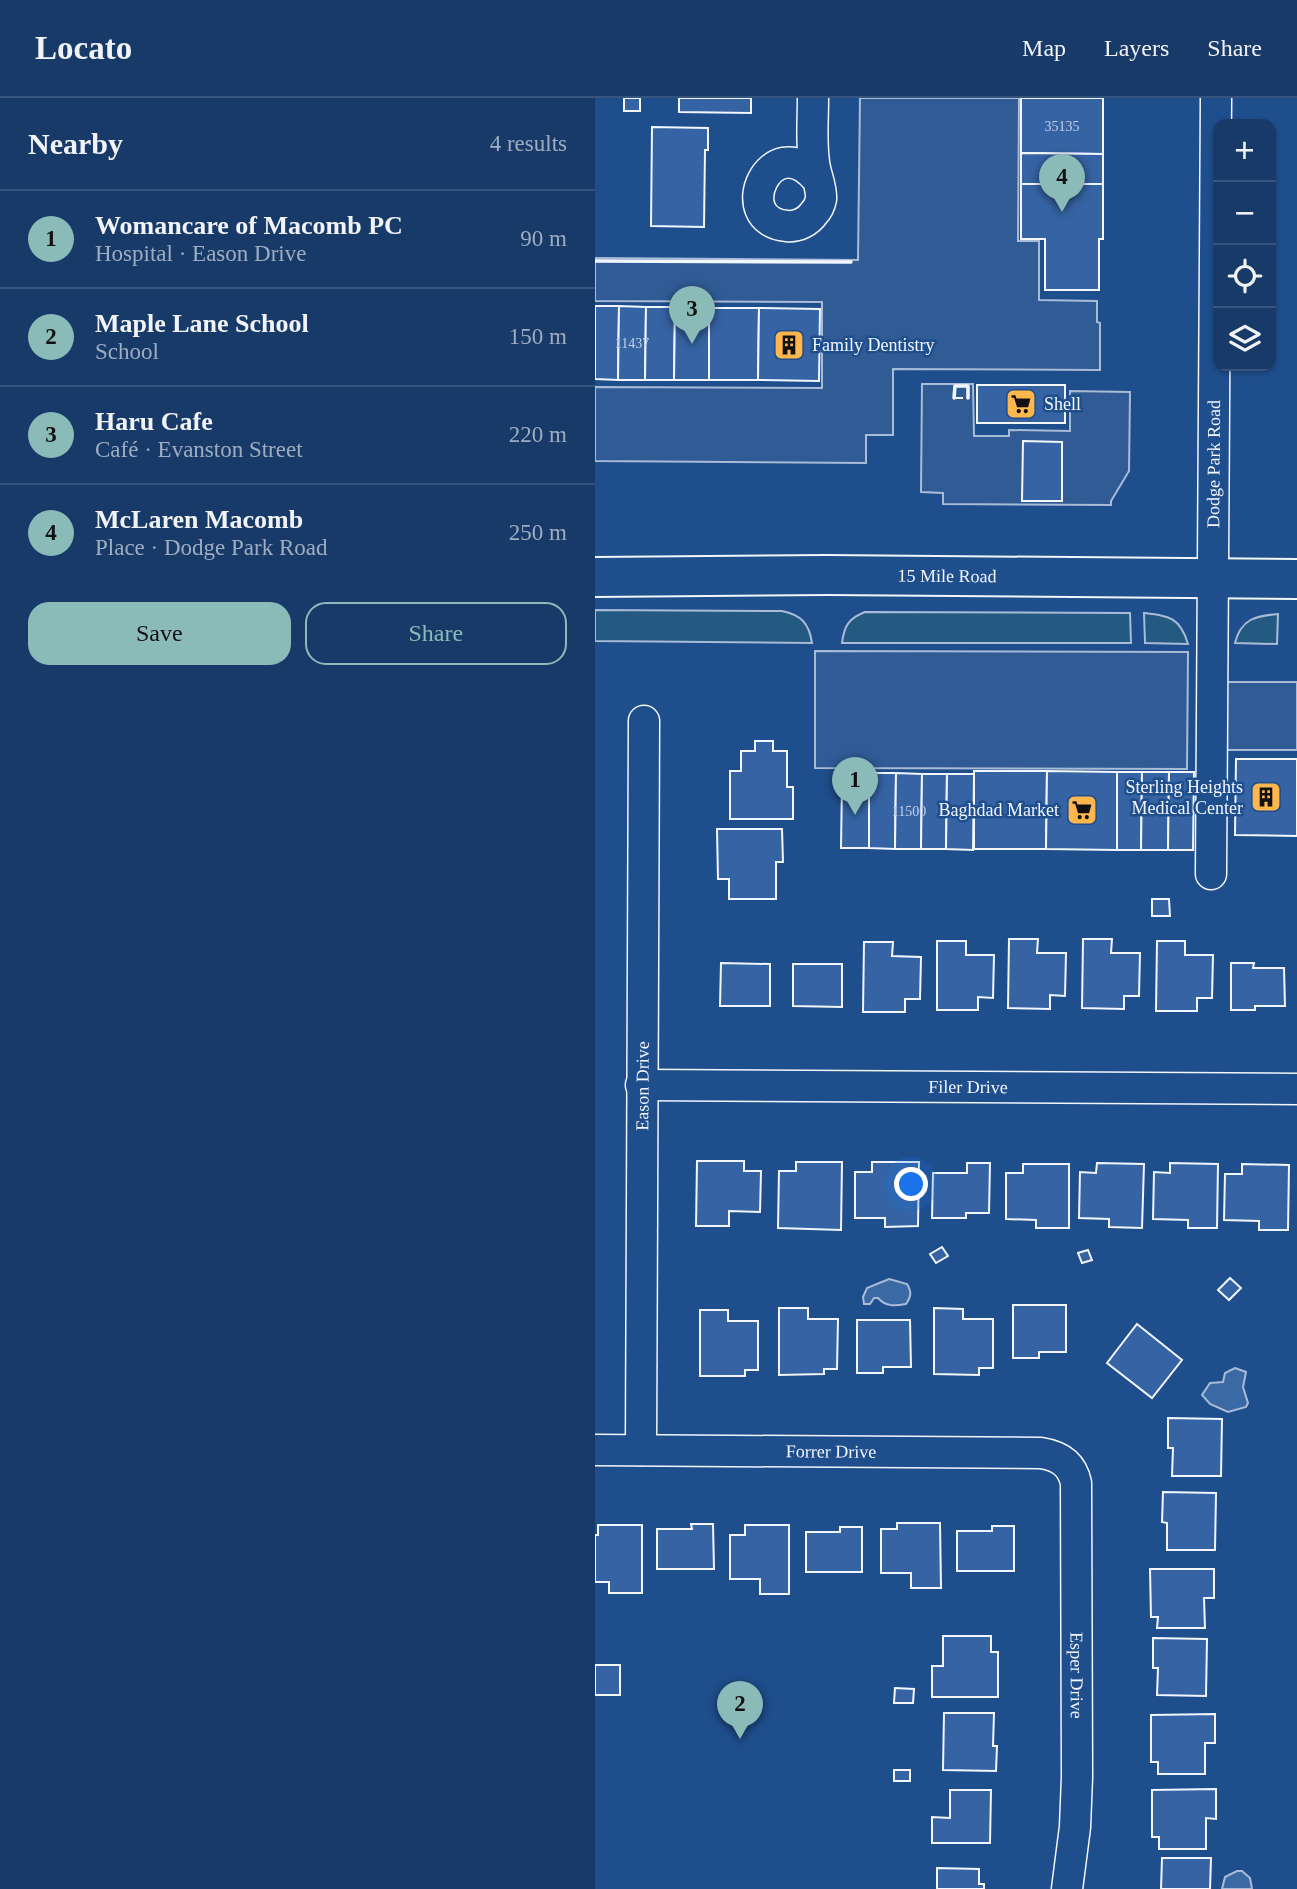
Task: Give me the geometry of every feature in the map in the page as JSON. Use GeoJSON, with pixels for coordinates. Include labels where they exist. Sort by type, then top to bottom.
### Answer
{"type":"FeatureCollection","features":[{"type":"Feature","properties":{"kind":"main road","name":"15 Mile Road"},"geometry":{"type":"LineString","coordinates":[[595,578],[840,575],[1297,579]]}},
{"type":"Feature","properties":{"kind":"street"},"geometry":{"type":"LineString","coordinates":[[813,98],[816,178],[821,198],[813,216],[795,226],[774,223],[760,207],[758,186],[771,169],[797,153],[813,133]]}},
{"type":"Feature","properties":{"kind":"street","name":"Dodge Park Road"},"geometry":{"type":"LineString","coordinates":[[1211,874],[1216,98]]}},
{"type":"Feature","properties":{"kind":"street"},"geometry":{"type":"LineString","coordinates":[[781,164],[800,165],[816,178]]}},
{"type":"Feature","properties":{"kind":"street","name":"Eason Drive"},"geometry":{"type":"LineString","coordinates":[[641,1450],[644,721]]}},
{"type":"Feature","properties":{"kind":"street","name":"Filer Drive"},"geometry":{"type":"LineString","coordinates":[[641,1085],[1297,1089]]}},
{"type":"Feature","properties":{"kind":"street","name":"Forrer Drive"},"geometry":{"type":"LineString","coordinates":[[595,1450],[1041,1453],[1055,1455],[1065,1462]]}},
{"type":"Feature","properties":{"kind":"street","name":"Esper Drive"},"geometry":{"type":"LineString","coordinates":[[1065,1462],[1074,1472],[1076,1483],[1077,1751],[1075,1827],[1067,1889]]}},
{"type":"Feature","properties":{"kind":"shaded area"},"geometry":{"type":"Polygon","coordinates":[[[860,98],[1019,98],[1018,241],[1039,241],[1039,300],[1097,301],[1100,370],[893,369],[893,435],[866,435],[866,463],[595,461],[595,387],[822,388],[822,302],[595,301],[595,258],[858,260],[860,98]]]}},
{"type":"Feature","properties":{"kind":"shaded area"},"geometry":{"type":"Polygon","coordinates":[[[922,384],[973,384],[974,436],[1009,436],[1009,430],[1070,431],[1070,391],[1130,392],[1129,471],[1111,505],[943,504],[943,493],[921,492],[922,384]]]}},
{"type":"Feature","properties":{"kind":"shaded area"},"geometry":{"type":"Polygon","coordinates":[[[595,610],[782,611],[803,621],[809,630],[812,643],[595,641],[595,610]]]}},
{"type":"Feature","properties":{"kind":"shaded area"},"geometry":{"type":"Polygon","coordinates":[[[865,612],[1130,613],[1131,643],[842,643],[848,623],[865,612]]]}},
{"type":"Feature","properties":{"kind":"shaded area"},"geometry":{"type":"Polygon","coordinates":[[[1144,613],[1167,617],[1177,623],[1188,644],[1145,643],[1144,613]]]}},
{"type":"Feature","properties":{"kind":"shaded area"},"geometry":{"type":"Polygon","coordinates":[[[1278,614],[1277,644],[1235,643],[1241,629],[1250,620],[1278,614]]]}},
{"type":"Feature","properties":{"kind":"shaded area"},"geometry":{"type":"Polygon","coordinates":[[[815,651],[1188,652],[1187,769],[815,768],[815,651]]]}},
{"type":"Feature","properties":{"kind":"shaded area"},"geometry":{"type":"Polygon","coordinates":[[[1221,682],[1297,682],[1297,750],[1220,750],[1221,682]]]}},
{"type":"Feature","properties":{"kind":"shaded area"},"geometry":{"type":"Polygon","coordinates":[[[889,1279],[907,1284],[910,1294],[906,1304],[891,1305],[874,1298],[870,1304],[864,1304],[863,1297],[867,1288],[889,1279]]]}},
{"type":"Feature","properties":{"kind":"shaded area"},"geometry":{"type":"Polygon","coordinates":[[[1235,1368],[1246,1372],[1243,1387],[1248,1403],[1246,1407],[1228,1412],[1210,1404],[1202,1395],[1210,1383],[1223,1382],[1225,1373],[1235,1368]]]}},
{"type":"Feature","properties":{"kind":"shaded area"},"geometry":{"type":"Polygon","coordinates":[[[1242,1871],[1250,1878],[1252,1889],[1222,1889],[1225,1877],[1242,1871]]]}},
{"type":"Feature","properties":{"kind":"building"},"geometry":{"type":"Polygon","coordinates":[[[624,98],[640,98],[640,111],[624,111],[624,98]]]}},
{"type":"Feature","properties":{"kind":"building"},"geometry":{"type":"Polygon","coordinates":[[[679,98],[751,98],[751,113],[679,112],[679,98]]]}},
{"type":"Feature","properties":{"kind":"building"},"geometry":{"type":"Polygon","coordinates":[[[1021,98],[1103,98],[1103,154],[1021,153],[1021,98]]]}},
{"type":"Feature","properties":{"kind":"building"},"geometry":{"type":"Polygon","coordinates":[[[652,127],[708,128],[708,150],[705,150],[704,227],[651,226],[652,127]]]}},
{"type":"Feature","properties":{"kind":"building"},"geometry":{"type":"Polygon","coordinates":[[[1021,153],[1103,154],[1103,184],[1021,184],[1021,153]]]}},
{"type":"Feature","properties":{"kind":"building"},"geometry":{"type":"Polygon","coordinates":[[[1021,184],[1103,184],[1099,290],[1045,290],[1045,239],[1021,239],[1021,184]]]}},
{"type":"Feature","properties":{"kind":"building"},"geometry":{"type":"Polygon","coordinates":[[[595,306],[619,306],[618,380],[595,379],[595,306]]]}},
{"type":"Feature","properties":{"kind":"building"},"geometry":{"type":"Polygon","coordinates":[[[619,306],[646,307],[645,380],[618,380],[619,306]]]}},
{"type":"Feature","properties":{"kind":"building"},"geometry":{"type":"Polygon","coordinates":[[[646,307],[675,307],[674,380],[645,380],[646,307]]]}},
{"type":"Feature","properties":{"kind":"building"},"geometry":{"type":"Polygon","coordinates":[[[675,307],[709,308],[709,380],[674,380],[675,307]]]}},
{"type":"Feature","properties":{"kind":"building"},"geometry":{"type":"Polygon","coordinates":[[[709,308],[759,308],[758,380],[709,380],[709,308]]]}},
{"type":"Feature","properties":{"kind":"building","name":"Family Dentistry"},"geometry":{"type":"Polygon","coordinates":[[[759,308],[820,309],[819,381],[758,380],[759,308]]]}},
{"type":"Feature","properties":{"kind":"building","name":"Shell"},"geometry":{"type":"Polygon","coordinates":[[[977,385],[1065,385],[1065,423],[977,423],[977,385]]]}},
{"type":"Feature","properties":{"kind":"building"},"geometry":{"type":"Polygon","coordinates":[[[1023,441],[1062,442],[1062,501],[1022,501],[1023,441]]]}},
{"type":"Feature","properties":{"kind":"building"},"geometry":{"type":"Polygon","coordinates":[[[755,741],[773,741],[773,751],[787,751],[787,787],[793,787],[793,819],[730,819],[730,771],[741,771],[741,751],[755,751],[755,741]]]}},
{"type":"Feature","properties":{"kind":"building","name":"Sterling Heights Medical Center"},"geometry":{"type":"Polygon","coordinates":[[[1236,759],[1297,759],[1297,836],[1235,835],[1236,759]]]}},
{"type":"Feature","properties":{"kind":"building"},"geometry":{"type":"Polygon","coordinates":[[[974,771],[1047,771],[1046,849],[974,849],[974,771]]]}},
{"type":"Feature","properties":{"kind":"building","name":"Baghdad Market"},"geometry":{"type":"Polygon","coordinates":[[[1047,771],[1117,772],[1117,850],[1046,849],[1047,771]]]}},
{"type":"Feature","properties":{"kind":"building"},"geometry":{"type":"Polygon","coordinates":[[[1117,772],[1142,772],[1141,850],[1117,850],[1117,772]]]}},
{"type":"Feature","properties":{"kind":"building"},"geometry":{"type":"Polygon","coordinates":[[[1142,772],[1169,772],[1168,850],[1141,850],[1142,772]]]}},
{"type":"Feature","properties":{"kind":"building"},"geometry":{"type":"Polygon","coordinates":[[[1169,772],[1194,772],[1193,850],[1168,850],[1169,772]]]}},
{"type":"Feature","properties":{"kind":"building"},"geometry":{"type":"Polygon","coordinates":[[[869,773],[896,773],[895,849],[869,848],[869,773]]]}},
{"type":"Feature","properties":{"kind":"building"},"geometry":{"type":"Polygon","coordinates":[[[896,773],[922,774],[921,849],[895,849],[896,773]]]}},
{"type":"Feature","properties":{"kind":"building"},"geometry":{"type":"Polygon","coordinates":[[[922,774],[947,774],[946,849],[921,849],[922,774]]]}},
{"type":"Feature","properties":{"kind":"building"},"geometry":{"type":"Polygon","coordinates":[[[947,774],[974,774],[973,850],[946,849],[947,774]]]}},
{"type":"Feature","properties":{"kind":"building"},"geometry":{"type":"Polygon","coordinates":[[[842,782],[869,782],[869,848],[841,848],[842,782]]]}},
{"type":"Feature","properties":{"kind":"building"},"geometry":{"type":"Polygon","coordinates":[[[717,829],[782,829],[783,862],[776,862],[776,899],[729,899],[729,879],[718,879],[717,829]]]}},
{"type":"Feature","properties":{"kind":"building"},"geometry":{"type":"Polygon","coordinates":[[[1152,899],[1169,899],[1170,916],[1152,916],[1152,899]]]}},
{"type":"Feature","properties":{"kind":"building"},"geometry":{"type":"Polygon","coordinates":[[[1009,939],[1038,939],[1037,953],[1066,953],[1065,996],[1050,995],[1050,1009],[1008,1008],[1009,939]]]}},
{"type":"Feature","properties":{"kind":"building"},"geometry":{"type":"Polygon","coordinates":[[[1083,939],[1112,939],[1111,953],[1140,953],[1139,996],[1124,996],[1124,1009],[1082,1008],[1083,939]]]}},
{"type":"Feature","properties":{"kind":"building"},"geometry":{"type":"Polygon","coordinates":[[[937,941],[966,941],[966,955],[994,955],[993,998],[978,997],[978,1010],[937,1010],[937,941]]]}},
{"type":"Feature","properties":{"kind":"building"},"geometry":{"type":"Polygon","coordinates":[[[1157,941],[1185,941],[1185,955],[1213,955],[1212,998],[1197,998],[1197,1011],[1156,1011],[1157,941]]]}},
{"type":"Feature","properties":{"kind":"building"},"geometry":{"type":"Polygon","coordinates":[[[864,942],[893,942],[892,956],[921,957],[920,999],[905,999],[905,1012],[863,1012],[864,942]]]}},
{"type":"Feature","properties":{"kind":"building"},"geometry":{"type":"Polygon","coordinates":[[[721,963],[770,964],[770,1006],[720,1006],[721,963]]]}},
{"type":"Feature","properties":{"kind":"building"},"geometry":{"type":"Polygon","coordinates":[[[1231,963],[1254,963],[1253,968],[1284,968],[1285,1006],[1255,1006],[1255,1010],[1231,1010],[1231,963]]]}},
{"type":"Feature","properties":{"kind":"building"},"geometry":{"type":"Polygon","coordinates":[[[793,964],[842,964],[842,1007],[793,1006],[793,964]]]}},
{"type":"Feature","properties":{"kind":"building"},"geometry":{"type":"Polygon","coordinates":[[[697,1161],[744,1161],[744,1171],[761,1171],[760,1212],[729,1211],[729,1226],[696,1226],[697,1161]]]}},
{"type":"Feature","properties":{"kind":"building"},"geometry":{"type":"Polygon","coordinates":[[[796,1162],[842,1162],[841,1230],[778,1228],[779,1171],[796,1171],[796,1162]]]}},
{"type":"Feature","properties":{"kind":"building"},"geometry":{"type":"Polygon","coordinates":[[[872,1162],[919,1162],[918,1226],[885,1227],[885,1218],[855,1218],[855,1172],[872,1172],[872,1162]]]}},
{"type":"Feature","properties":{"kind":"building"},"geometry":{"type":"Polygon","coordinates":[[[967,1163],[990,1163],[989,1213],[966,1213],[966,1218],[932,1218],[933,1173],[967,1173],[967,1163]]]}},
{"type":"Feature","properties":{"kind":"building"},"geometry":{"type":"Polygon","coordinates":[[[1097,1163],[1144,1164],[1142,1228],[1109,1227],[1109,1219],[1079,1218],[1080,1172],[1096,1173],[1097,1163]]]}},
{"type":"Feature","properties":{"kind":"building"},"geometry":{"type":"Polygon","coordinates":[[[1170,1163],[1218,1164],[1217,1228],[1188,1228],[1188,1220],[1153,1219],[1154,1172],[1170,1173],[1170,1163]]]}},
{"type":"Feature","properties":{"kind":"building"},"geometry":{"type":"Polygon","coordinates":[[[1023,1164],[1069,1164],[1069,1228],[1036,1228],[1036,1220],[1006,1219],[1006,1173],[1023,1173],[1023,1164]]]}},
{"type":"Feature","properties":{"kind":"building"},"geometry":{"type":"Polygon","coordinates":[[[1242,1164],[1289,1165],[1288,1230],[1259,1230],[1259,1221],[1224,1220],[1225,1174],[1242,1174],[1242,1164]]]}},
{"type":"Feature","properties":{"kind":"building"},"geometry":{"type":"Polygon","coordinates":[[[942,1247],[948,1256],[936,1263],[930,1254],[942,1247]]]}},
{"type":"Feature","properties":{"kind":"building"},"geometry":{"type":"Polygon","coordinates":[[[1088,1250],[1092,1260],[1082,1263],[1078,1253],[1088,1250]]]}},
{"type":"Feature","properties":{"kind":"building"},"geometry":{"type":"Polygon","coordinates":[[[1230,1278],[1241,1288],[1229,1300],[1218,1290],[1230,1278]]]}},
{"type":"Feature","properties":{"kind":"building"},"geometry":{"type":"Polygon","coordinates":[[[1013,1305],[1066,1305],[1066,1352],[1039,1352],[1039,1358],[1013,1358],[1013,1305]]]}},
{"type":"Feature","properties":{"kind":"building"},"geometry":{"type":"Polygon","coordinates":[[[779,1308],[808,1308],[808,1319],[838,1319],[837,1369],[824,1369],[824,1374],[779,1375],[779,1308]]]}},
{"type":"Feature","properties":{"kind":"building"},"geometry":{"type":"Polygon","coordinates":[[[934,1308],[963,1309],[963,1319],[993,1319],[993,1368],[979,1368],[979,1375],[934,1374],[934,1308]]]}},
{"type":"Feature","properties":{"kind":"building"},"geometry":{"type":"Polygon","coordinates":[[[700,1310],[728,1310],[728,1321],[758,1321],[758,1370],[745,1370],[745,1376],[700,1376],[700,1310]]]}},
{"type":"Feature","properties":{"kind":"building"},"geometry":{"type":"Polygon","coordinates":[[[857,1320],[910,1320],[911,1367],[883,1367],[883,1373],[857,1373],[857,1320]]]}},
{"type":"Feature","properties":{"kind":"building"},"geometry":{"type":"Polygon","coordinates":[[[1137,1324],[1182,1360],[1152,1398],[1107,1363],[1137,1324]]]}},
{"type":"Feature","properties":{"kind":"building"},"geometry":{"type":"Polygon","coordinates":[[[1168,1418],[1222,1419],[1221,1476],[1172,1476],[1173,1448],[1168,1448],[1168,1418]]]}},
{"type":"Feature","properties":{"kind":"building"},"geometry":{"type":"Polygon","coordinates":[[[1163,1492],[1216,1493],[1215,1550],[1167,1550],[1167,1523],[1162,1522],[1163,1492]]]}},
{"type":"Feature","properties":{"kind":"building"},"geometry":{"type":"Polygon","coordinates":[[[897,1523],[940,1523],[941,1588],[911,1588],[911,1573],[881,1573],[881,1529],[897,1529],[897,1523]]]}},
{"type":"Feature","properties":{"kind":"building"},"geometry":{"type":"Polygon","coordinates":[[[691,1524],[713,1524],[714,1569],[657,1569],[657,1529],[692,1529],[691,1524]]]}},
{"type":"Feature","properties":{"kind":"building"},"geometry":{"type":"Polygon","coordinates":[[[598,1525],[642,1525],[642,1593],[609,1593],[609,1582],[595,1582],[595,1535],[598,1535],[598,1525]]]}},
{"type":"Feature","properties":{"kind":"building"},"geometry":{"type":"Polygon","coordinates":[[[745,1525],[789,1525],[789,1594],[760,1594],[760,1579],[730,1579],[730,1535],[745,1535],[745,1525]]]}},
{"type":"Feature","properties":{"kind":"building"},"geometry":{"type":"Polygon","coordinates":[[[992,1526],[1014,1526],[1014,1571],[957,1571],[957,1531],[992,1531],[992,1526]]]}},
{"type":"Feature","properties":{"kind":"building"},"geometry":{"type":"Polygon","coordinates":[[[840,1527],[862,1527],[862,1572],[806,1572],[806,1532],[840,1532],[840,1527]]]}},
{"type":"Feature","properties":{"kind":"building"},"geometry":{"type":"Polygon","coordinates":[[[1150,1569],[1214,1569],[1214,1598],[1204,1598],[1205,1628],[1157,1628],[1158,1617],[1151,1617],[1150,1569]]]}},
{"type":"Feature","properties":{"kind":"building"},"geometry":{"type":"Polygon","coordinates":[[[943,1636],[991,1636],[991,1652],[998,1652],[998,1697],[932,1697],[932,1666],[943,1666],[943,1636]]]}},
{"type":"Feature","properties":{"kind":"building"},"geometry":{"type":"Polygon","coordinates":[[[1153,1638],[1207,1639],[1206,1696],[1157,1695],[1158,1668],[1153,1668],[1153,1638]]]}},
{"type":"Feature","properties":{"kind":"building"},"geometry":{"type":"Polygon","coordinates":[[[595,1665],[620,1665],[620,1695],[595,1695],[595,1665]]]}},
{"type":"Feature","properties":{"kind":"building"},"geometry":{"type":"Polygon","coordinates":[[[895,1688],[914,1689],[913,1703],[894,1703],[895,1688]]]}},
{"type":"Feature","properties":{"kind":"building"},"geometry":{"type":"Polygon","coordinates":[[[944,1713],[994,1713],[993,1746],[997,1746],[996,1771],[943,1770],[944,1713]]]}},
{"type":"Feature","properties":{"kind":"building"},"geometry":{"type":"Polygon","coordinates":[[[1215,1714],[1215,1743],[1205,1743],[1205,1774],[1158,1774],[1158,1762],[1151,1762],[1151,1715],[1215,1714]]]}},
{"type":"Feature","properties":{"kind":"building"},"geometry":{"type":"Polygon","coordinates":[[[894,1770],[910,1770],[910,1781],[894,1781],[894,1770]]]}},
{"type":"Feature","properties":{"kind":"building"},"geometry":{"type":"Polygon","coordinates":[[[1216,1789],[1216,1819],[1206,1818],[1206,1849],[1159,1849],[1159,1837],[1152,1837],[1152,1790],[1216,1789]]]}},
{"type":"Feature","properties":{"kind":"building"},"geometry":{"type":"Polygon","coordinates":[[[950,1790],[991,1790],[990,1843],[932,1843],[932,1817],[950,1818],[950,1790]]]}},
{"type":"Feature","properties":{"kind":"building"},"geometry":{"type":"Polygon","coordinates":[[[1162,1858],[1211,1858],[1210,1889],[1161,1889],[1162,1858]]]}},
{"type":"Feature","properties":{"kind":"building"},"geometry":{"type":"Polygon","coordinates":[[[937,1868],[979,1869],[979,1884],[984,1884],[984,1889],[937,1889],[937,1868]]]}},
{"type":"Feature","properties":{"kind":"fence"},"geometry":{"type":"LineString","coordinates":[[954,398],[968,398]]}},
{"type":"Feature","properties":{"kind":"wall"},"geometry":{"type":"LineString","coordinates":[[595,261],[851,262]]}},
{"type":"Feature","properties":{"kind":"wall"},"geometry":{"type":"LineString","coordinates":[[954,398],[955,386],[968,386],[968,398]]}},
{"type":"Feature","properties":{"kind":"place","name":"McLaren Macomb"},"geometry":{"type":"Point","coordinates":[1062,212]}},
{"type":"Feature","properties":{"kind":"place","name":"Haru Cafe"},"geometry":{"type":"Point","coordinates":[692,344]}},
{"type":"Feature","properties":{"kind":"place","name":"Family Dentistry"},"geometry":{"type":"Point","coordinates":[789,345]}},
{"type":"Feature","properties":{"kind":"place","name":"Shell"},"geometry":{"type":"Point","coordinates":[1021,404]}},
{"type":"Feature","properties":{"kind":"place","name":"Sterling Heights Medical Center"},"geometry":{"type":"Point","coordinates":[1266,797]}},
{"type":"Feature","properties":{"kind":"place","name":"Baghdad Market"},"geometry":{"type":"Point","coordinates":[1082,810]}},
{"type":"Feature","properties":{"kind":"place","name":"Womancare of Macomb PC"},"geometry":{"type":"Point","coordinates":[855,815]}},
{"type":"Feature","properties":{"kind":"place","name":"Maple Lane School"},"geometry":{"type":"Point","coordinates":[740,1739]}}]}
